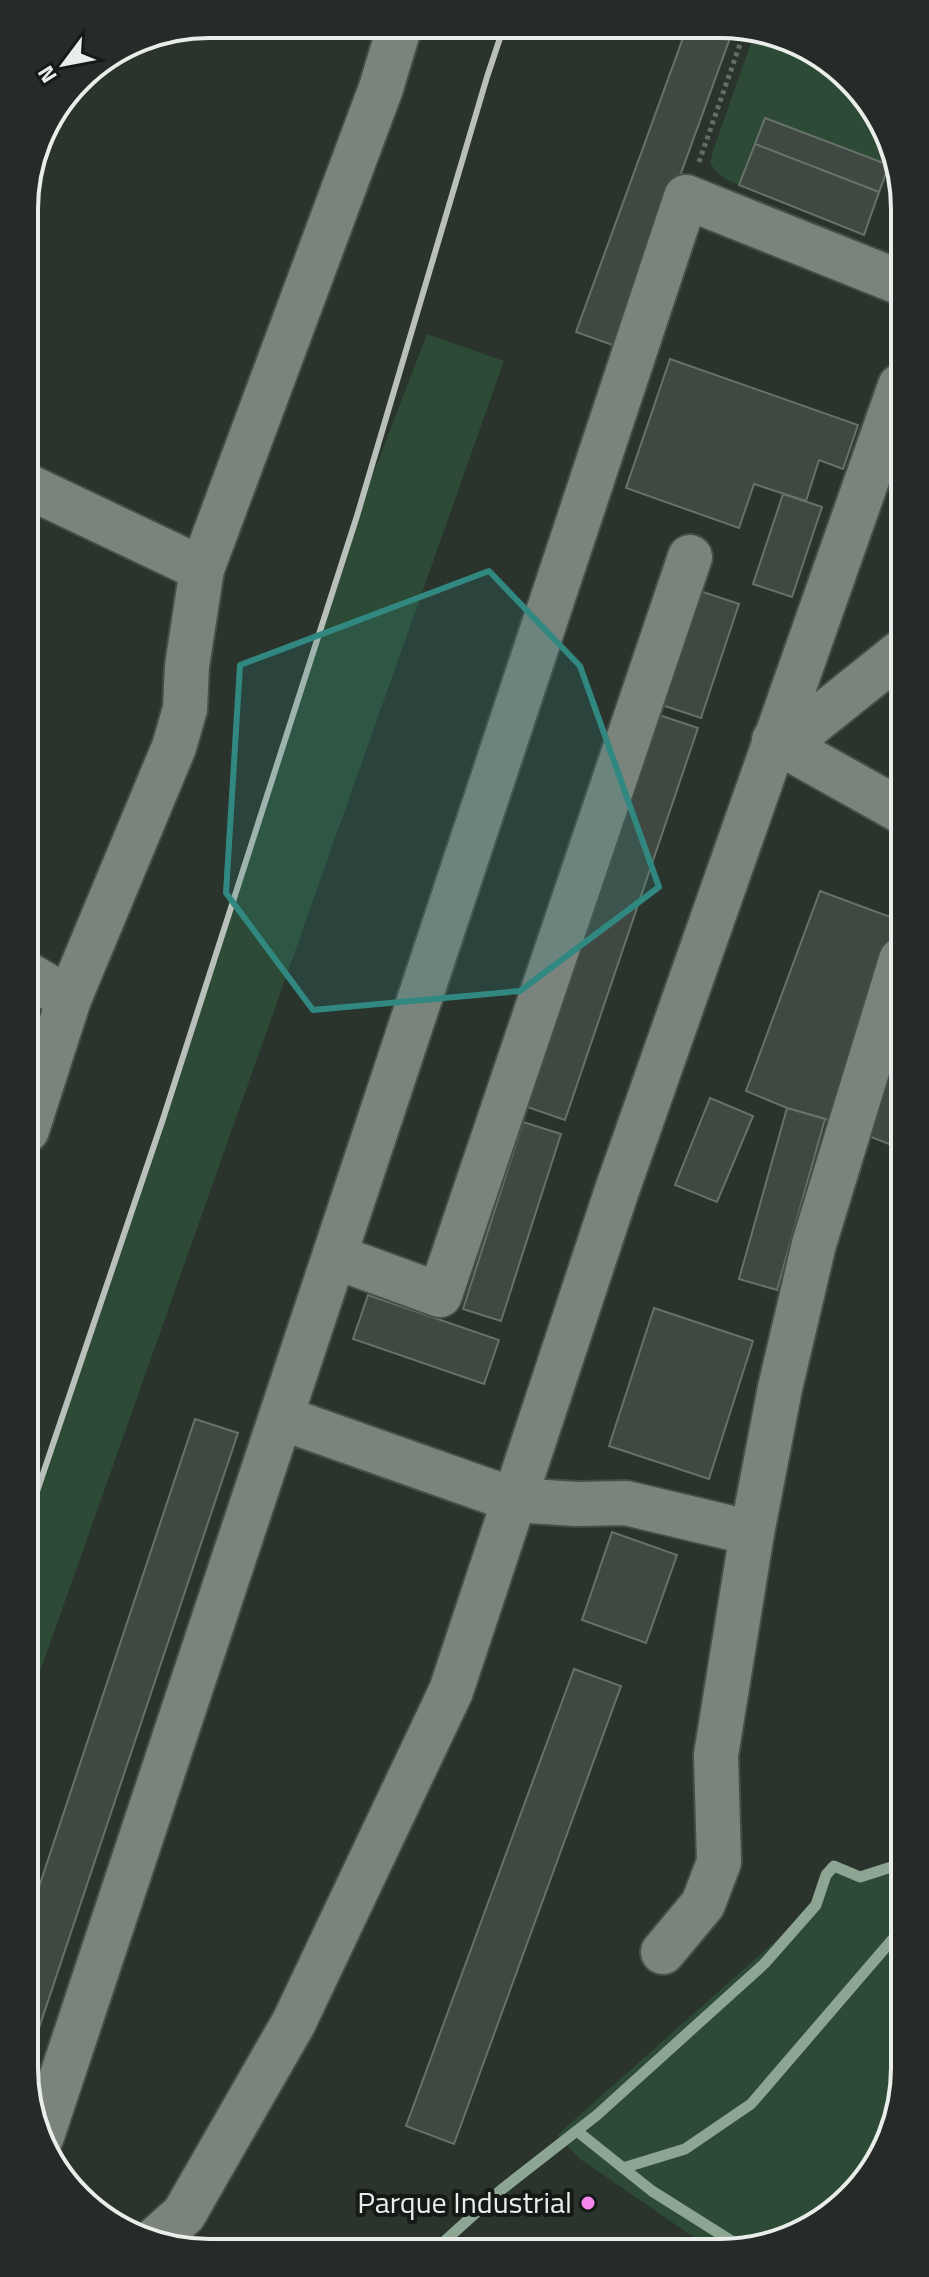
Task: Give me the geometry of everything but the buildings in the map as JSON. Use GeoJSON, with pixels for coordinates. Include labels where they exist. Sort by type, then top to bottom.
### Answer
{"type":"FeatureCollection","features":[{"type":"Feature","properties":{"kind":"street"},"geometry":{"type":"LineString","coordinates":[[38,1096],[69,999],[174,747],[185,709],[187,666],[202,569],[381,88],[396,38]]}},
{"type":"Feature","properties":{"kind":"street"},"geometry":{"type":"LineString","coordinates":[[47,2122],[686,197],[891,279]]}},
{"type":"Feature","properties":{"kind":"street"},"geometry":{"type":"LineString","coordinates":[[163,2233],[184,2214],[294,2022],[451,1691],[616,1193],[779,743],[891,413]]}},
{"type":"Feature","properties":{"kind":"street"},"geometry":{"type":"LineString","coordinates":[[38,491],[202,569]]}},
{"type":"Feature","properties":{"kind":"street"},"geometry":{"type":"LineString","coordinates":[[336,1257],[440,1295],[690,557]]}},
{"type":"Feature","properties":{"kind":"street"},"geometry":{"type":"LineString","coordinates":[[779,743],[891,660]]}},
{"type":"Feature","properties":{"kind":"street"},"geometry":{"type":"LineString","coordinates":[[779,743],[891,805]]}},
{"type":"Feature","properties":{"kind":"street"},"geometry":{"type":"LineString","coordinates":[[38,981],[69,999]]}},
{"type":"Feature","properties":{"kind":"street"},"geometry":{"type":"LineString","coordinates":[[663,1952],[703,1904],[719,1862],[716,1755],[752,1533],[780,1388],[814,1244],[891,993]]}},
{"type":"Feature","properties":{"kind":"street"},"geometry":{"type":"LineString","coordinates":[[282,1418],[514,1500],[626,1503],[752,1533]]}},
{"type":"Feature","properties":{"kind":"path"},"geometry":{"type":"LineString","coordinates":[[686,197],[742,39]]}},
{"type":"Feature","properties":{"kind":"highlighted area"},"geometry":{"type":"Polygon","coordinates":[[[489,571],[580,666],[659,887],[520,991],[313,1010],[226,893],[240,665],[489,571]]]}},
{"type":"Feature","properties":{"kind":"green space"},"geometry":{"type":"Polygon","coordinates":[[[752,41],[796,56],[833,80],[868,123],[885,163],[765,118],[739,185],[716,171],[710,163],[752,41]]]}},
{"type":"Feature","properties":{"kind":"green space"},"geometry":{"type":"Polygon","coordinates":[[[427,334],[504,361],[38,1678],[38,1491],[163,1119],[357,516],[427,334]]]}},
{"type":"Feature","properties":{"kind":"green space"},"geometry":{"type":"Polygon","coordinates":[[[834,1866],[860,1877],[891,1867],[891,2080],[885,2113],[868,2154],[856,2172],[824,2204],[786,2226],[765,2233],[743,2238],[696,2239],[580,2159],[557,2135],[816,1905],[826,1875],[834,1866]]]}},
{"type":"Feature","properties":{"kind":"waterway"},"geometry":{"type":"LineString","coordinates":[[447,2239],[501,2190],[597,2115],[764,1964],[816,1905],[826,1875],[834,1866],[860,1877],[891,1867]]}},
{"type":"Feature","properties":{"kind":"waterway"},"geometry":{"type":"LineString","coordinates":[[623,2168],[685,2149],[751,2104],[891,1941]]}},
{"type":"Feature","properties":{"kind":"waterway"},"geometry":{"type":"LineString","coordinates":[[577,2131],[652,2191],[728,2239]]}},
{"type":"Feature","properties":{"kind":"railway"},"geometry":{"type":"LineString","coordinates":[[38,1488],[163,1119],[357,516],[500,38]]}},
{"type":"Feature","properties":{"kind":"place","name":"Parque Industrial"},"geometry":{"type":"Point","coordinates":[588,2203]}}]}
